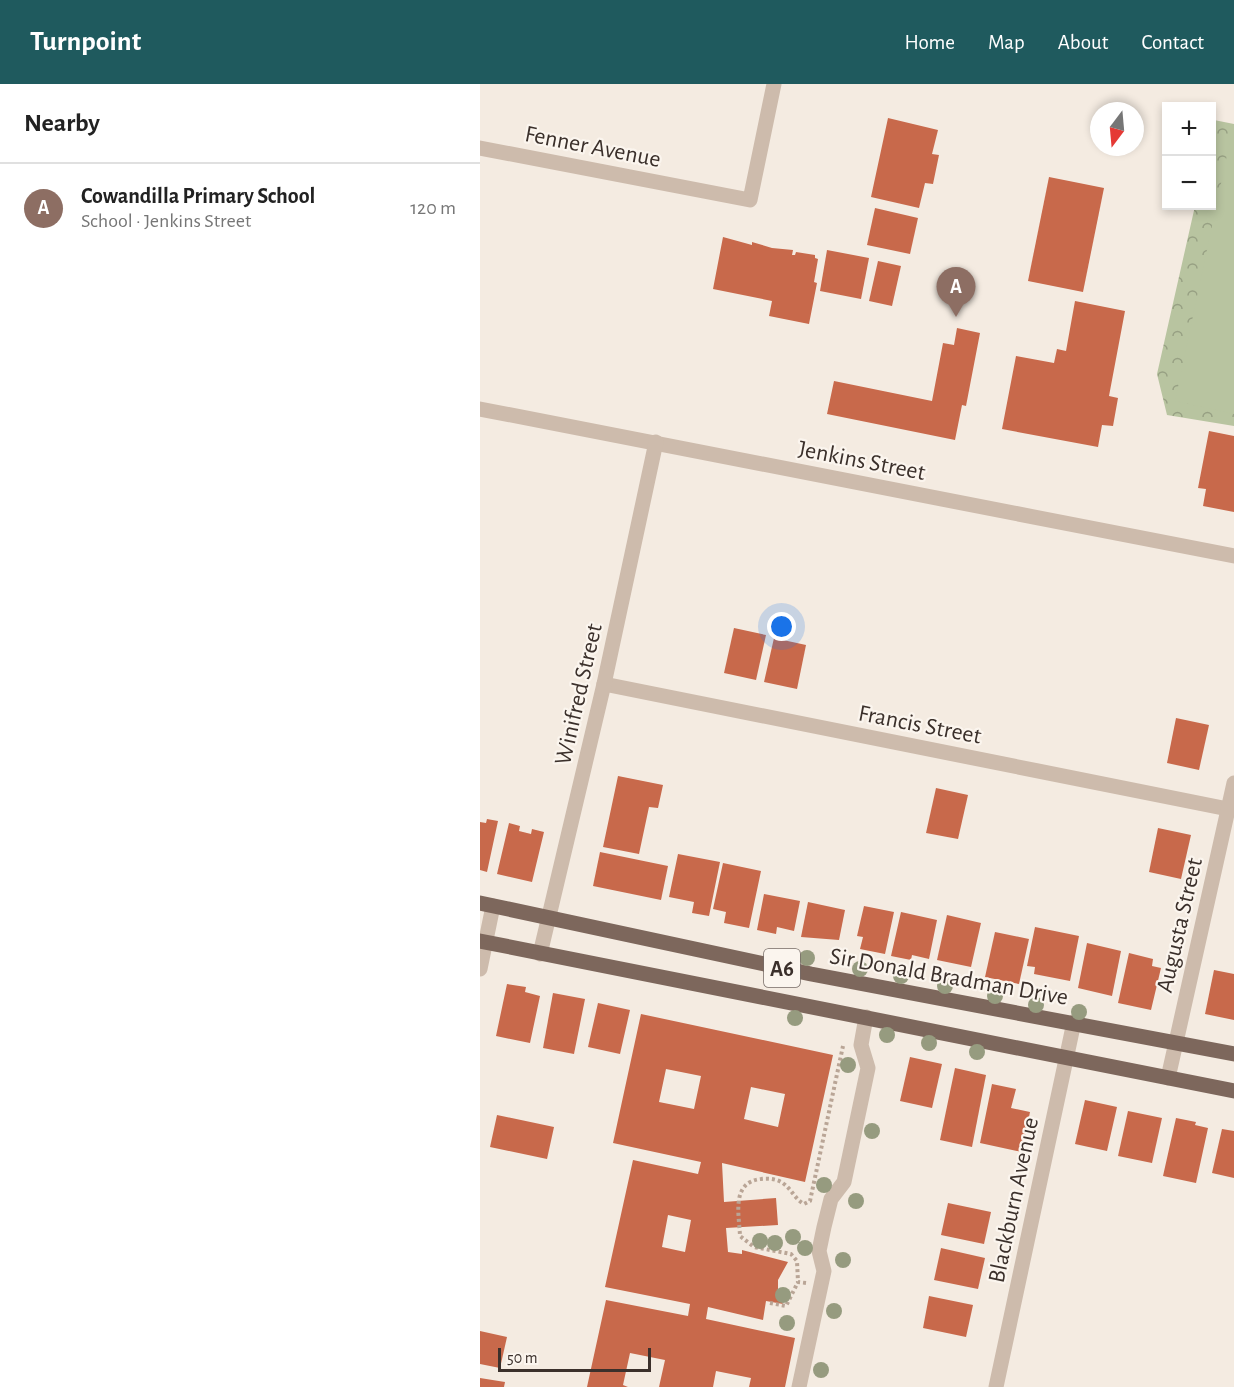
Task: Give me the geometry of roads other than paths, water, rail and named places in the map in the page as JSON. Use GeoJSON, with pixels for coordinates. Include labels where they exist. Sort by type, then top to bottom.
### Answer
{"type":"FeatureCollection","features":[{"type":"Feature","properties":{"kind":"main road","name":"Sir Donald Bradman Drive"},"geometry":{"type":"LineString","coordinates":[[487,904],[802,972],[1234,1054]]}},
{"type":"Feature","properties":{"kind":"main road","name":"A6"},"geometry":{"type":"LineString","coordinates":[[483,942],[1234,1091]]}},
{"type":"Feature","properties":{"kind":"street","name":"Fenner Avenue"},"geometry":{"type":"LineString","coordinates":[[480,148],[750,200],[774,84]]}},
{"type":"Feature","properties":{"kind":"street","name":"Jenkins Street"},"geometry":{"type":"LineString","coordinates":[[480,409],[1234,556]]}},
{"type":"Feature","properties":{"kind":"street","name":"Winifred Street"},"geometry":{"type":"LineString","coordinates":[[540,954],[604,684],[656,442]]}},
{"type":"Feature","properties":{"kind":"street","name":"Francis Street"},"geometry":{"type":"LineString","coordinates":[[604,684],[1228,809]]}},
{"type":"Feature","properties":{"kind":"street","name":"Augusta Street"},"geometry":{"type":"LineString","coordinates":[[1168,1078],[1234,783]]}},
{"type":"Feature","properties":{"kind":"street"},"geometry":{"type":"LineString","coordinates":[[480,969],[487,904]]}},
{"type":"Feature","properties":{"kind":"street"},"geometry":{"type":"LineString","coordinates":[[799,1387],[824,1271],[819,1251],[831,1199],[844,1182],[868,1068],[861,1045],[866,1017]]}},
{"type":"Feature","properties":{"kind":"street","name":"Blackburn Avenue"},"geometry":{"type":"LineString","coordinates":[[996,1387],[1074,1022]]}},
{"type":"Feature","properties":{"kind":"place","name":"Cowandilla Primary School"},"geometry":{"type":"Point","coordinates":[956,317]}}]}
